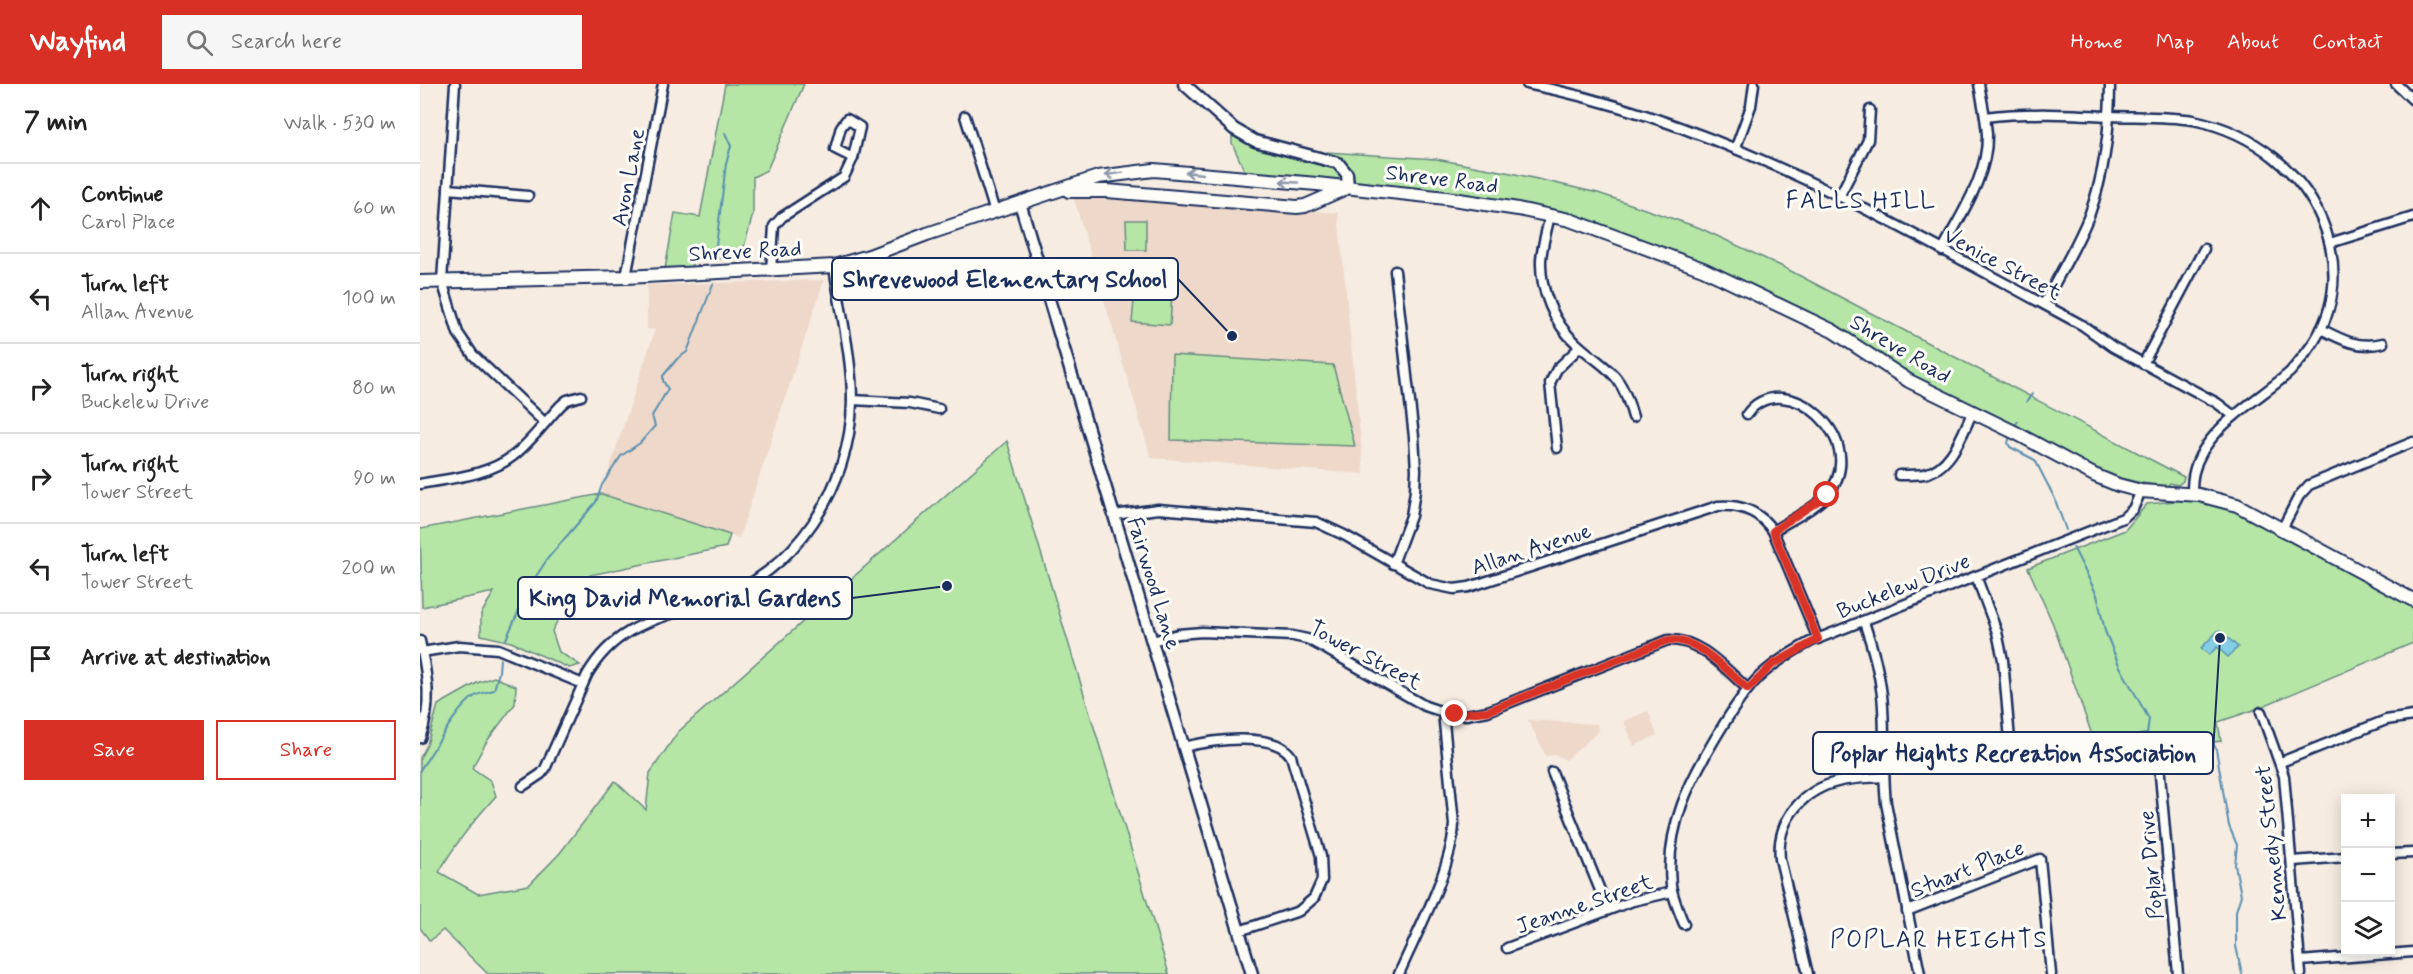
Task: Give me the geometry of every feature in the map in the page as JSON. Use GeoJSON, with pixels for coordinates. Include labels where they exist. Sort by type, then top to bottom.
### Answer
{"type":"FeatureCollection","features":[{"type":"Feature","properties":{"kind":"main road","name":"Shreve Road"},"geometry":{"type":"LineString","coordinates":[[420,282],[626,277],[834,266],[1106,175],[1154,170],[1446,198],[1550,215],[1611,234],[1703,269],[1833,331],[1909,381],[1973,411],[2094,475],[2141,491],[2213,497],[2237,505],[2413,600]]}},
{"type":"Feature","properties":{"kind":"main road"},"geometry":{"type":"LineString","coordinates":[[1316,201],[1320,192],[1317,184]]}},
{"type":"Feature","properties":{"kind":"main road","name":"Shreve Road"},"geometry":{"type":"LineString","coordinates":[[1060,190],[1107,191],[1297,207],[1348,188]]}},
{"type":"Feature","properties":{"kind":"street"},"geometry":{"type":"LineString","coordinates":[[455,84],[442,281],[453,321],[464,344],[483,366],[544,422]]}},
{"type":"Feature","properties":{"kind":"street","name":"Avon Lane"},"geometry":{"type":"LineString","coordinates":[[626,277],[663,84]]}},
{"type":"Feature","properties":{"kind":"street"},"geometry":{"type":"LineString","coordinates":[[1184,84],[1234,129],[1255,141],[1338,163],[1347,174],[1348,188]]}},
{"type":"Feature","properties":{"kind":"street","name":"Venice Street"},"geometry":{"type":"LineString","coordinates":[[1527,84],[1542,85],[1637,112],[1736,147],[1839,197],[2082,325],[2112,347],[2217,402],[2234,416]]}},
{"type":"Feature","properties":{"kind":"street"},"geometry":{"type":"LineString","coordinates":[[1736,147],[1751,106],[1754,84]]}},
{"type":"Feature","properties":{"kind":"street"},"geometry":{"type":"LineString","coordinates":[[1942,251],[1979,178],[1986,149],[1979,84]]}},
{"type":"Feature","properties":{"kind":"street"},"geometry":{"type":"LineString","coordinates":[[2043,304],[2089,214],[2100,174],[2110,116],[2110,84]]}},
{"type":"Feature","properties":{"kind":"street"},"geometry":{"type":"LineString","coordinates":[[2396,84],[2413,100]]}},
{"type":"Feature","properties":{"kind":"street"},"geometry":{"type":"LineString","coordinates":[[1839,197],[1868,140],[1870,110]]}},
{"type":"Feature","properties":{"kind":"street"},"geometry":{"type":"LineString","coordinates":[[1984,117],[2038,113],[2191,120],[2226,129],[2252,142],[2282,163],[2308,191],[2330,243],[2333,261],[2333,291],[2321,329],[2291,371],[2234,416],[2201,454],[2194,472],[2192,494]]}},
{"type":"Feature","properties":{"kind":"street"},"geometry":{"type":"LineString","coordinates":[[964,116],[995,212]]}},
{"type":"Feature","properties":{"kind":"street"},"geometry":{"type":"LineString","coordinates":[[771,271],[774,226],[782,217],[844,177],[854,158]]}},
{"type":"Feature","properties":{"kind":"street"},"geometry":{"type":"LineString","coordinates":[[448,189],[528,196]]}},
{"type":"Feature","properties":{"kind":"street","name":"Fairwood Lane"},"geometry":{"type":"LineString","coordinates":[[1020,203],[1252,974]]}},
{"type":"Feature","properties":{"kind":"street"},"geometry":{"type":"LineString","coordinates":[[1550,215],[1541,259],[1543,278],[1558,323],[1580,347],[1618,378],[1627,395],[1634,417]]}},
{"type":"Feature","properties":{"kind":"street"},"geometry":{"type":"LineString","coordinates":[[2330,243],[2413,217]]}},
{"type":"Feature","properties":{"kind":"street"},"geometry":{"type":"LineString","coordinates":[[2143,364],[2204,249]]}},
{"type":"Feature","properties":{"kind":"street"},"geometry":{"type":"LineString","coordinates":[[523,786],[545,769],[583,684],[603,652],[623,634],[649,621],[713,601],[736,591],[770,570],[797,544],[820,511],[838,475],[849,436],[852,400],[851,375],[834,266]]}},
{"type":"Feature","properties":{"kind":"street"},"geometry":{"type":"LineString","coordinates":[[1393,564],[1411,516],[1416,470],[1395,271]]}},
{"type":"Feature","properties":{"kind":"street"},"geometry":{"type":"LineString","coordinates":[[2321,329],[2355,345],[2373,346],[2383,343]]}},
{"type":"Feature","properties":{"kind":"street"},"geometry":{"type":"LineString","coordinates":[[1557,448],[1550,383],[1557,369],[1580,347]]}},
{"type":"Feature","properties":{"kind":"street"},"geometry":{"type":"LineString","coordinates":[[420,484],[492,468],[515,455],[567,400],[581,396]]}},
{"type":"Feature","properties":{"kind":"street"},"geometry":{"type":"LineString","coordinates":[[1747,414],[1754,406],[1768,399],[1776,398],[1799,403],[1822,418],[1835,436],[1839,447],[1840,466],[1827,495],[1773,531]]}},
{"type":"Feature","properties":{"kind":"street"},"geometry":{"type":"LineString","coordinates":[[852,400],[901,402],[939,409]]}},
{"type":"Feature","properties":{"kind":"street"},"geometry":{"type":"LineString","coordinates":[[1899,476],[1925,474],[1940,467],[1953,452],[1973,411]]}},
{"type":"Feature","properties":{"kind":"street"},"geometry":{"type":"LineString","coordinates":[[2282,529],[2299,496],[2309,485],[2413,442]]}},
{"type":"Feature","properties":{"kind":"street","name":"Buckelew Drive"},"geometry":{"type":"LineString","coordinates":[[1684,924],[1672,892],[1672,844],[1681,804],[1702,760],[1736,704],[1748,689],[1779,660],[1818,639],[2123,518],[2133,509],[2141,491]]}},
{"type":"Feature","properties":{"kind":"street","name":"Allan Avenue"},"geometry":{"type":"LineString","coordinates":[[1114,515],[1158,509],[1316,522],[1436,586],[1465,588],[1718,506],[1734,506],[1755,513],[1773,531],[1818,639]]}},
{"type":"Feature","properties":{"kind":"street"},"geometry":{"type":"LineString","coordinates":[[1976,576],[1997,632],[2003,660],[2010,740],[1997,746]]}},
{"type":"Feature","properties":{"kind":"street"},"geometry":{"type":"LineString","coordinates":[[1864,622],[1882,693],[1883,777],[1892,836],[1920,974]]}},
{"type":"Feature","properties":{"kind":"street","name":"Tower Street"},"geometry":{"type":"LineString","coordinates":[[1152,641],[1178,634],[1202,632],[1284,635],[1306,639],[1425,705],[1443,712],[1466,715],[1488,711],[1668,640],[1683,640],[1701,650],[1748,689]]}},
{"type":"Feature","properties":{"kind":"street"},"geometry":{"type":"LineString","coordinates":[[420,640],[428,686],[428,703],[420,738]]}},
{"type":"Feature","properties":{"kind":"street"},"geometry":{"type":"LineString","coordinates":[[422,652],[459,646],[491,647],[583,684]]}},
{"type":"Feature","properties":{"kind":"street"},"geometry":{"type":"LineString","coordinates":[[1399,974],[1449,858],[1454,838],[1455,824],[1443,712]]}},
{"type":"Feature","properties":{"kind":"street","name":"Kennedy Street"},"geometry":{"type":"LineString","coordinates":[[2261,712],[2281,762],[2284,776],[2301,974]]}},
{"type":"Feature","properties":{"kind":"street"},"geometry":{"type":"LineString","coordinates":[[2281,762],[2386,720],[2413,716]]}},
{"type":"Feature","properties":{"kind":"street"},"geometry":{"type":"LineString","coordinates":[[1183,747],[1222,740],[1271,742],[1284,748],[1291,756],[1318,845],[1322,863],[1322,880],[1314,898],[1292,915],[1239,931]]}},
{"type":"Feature","properties":{"kind":"street","name":"Poplar Drive"},"geometry":{"type":"LineString","coordinates":[[2158,753],[2178,974]]}},
{"type":"Feature","properties":{"kind":"street"},"geometry":{"type":"LineString","coordinates":[[1552,772],[1608,910]]}},
{"type":"Feature","properties":{"kind":"street"},"geometry":{"type":"LineString","coordinates":[[1808,974],[1780,859],[1779,849],[1784,824],[1801,801],[1818,789],[1840,781],[1883,777]]}},
{"type":"Feature","properties":{"kind":"street"},"geometry":{"type":"LineString","coordinates":[[2395,854],[2413,853]]}},
{"type":"Feature","properties":{"kind":"street"},"geometry":{"type":"LineString","coordinates":[[2293,861],[2341,857]]}},
{"type":"Feature","properties":{"kind":"street","name":"Stuart Place"},"geometry":{"type":"LineString","coordinates":[[1907,911],[2040,859],[2051,974]]}},
{"type":"Feature","properties":{"kind":"street","name":"Jeanne Street"},"geometry":{"type":"LineString","coordinates":[[1507,948],[1634,901],[1672,892]]}},
{"type":"Feature","properties":{"kind":"street"},"geometry":{"type":"LineString","coordinates":[[2300,961],[2413,952]]}},
{"type":"Feature","properties":{"kind":"shaded area"},"geometry":{"type":"Polygon","coordinates":[[[1119,195],[1338,213],[1364,474],[1151,458],[1074,199],[1119,195]]]}},
{"type":"Feature","properties":{"kind":"shaded area"},"geometry":{"type":"Polygon","coordinates":[[[824,280],[739,538],[601,494],[655,330],[647,329],[647,285],[824,280]]]}},
{"type":"Feature","properties":{"kind":"shaded area"},"geometry":{"type":"Polygon","coordinates":[[[1648,711],[1657,735],[1634,746],[1624,721],[1648,711]]]}},
{"type":"Feature","properties":{"kind":"shaded area"},"geometry":{"type":"Polygon","coordinates":[[[1528,720],[1597,724],[1599,731],[1566,760],[1556,755],[1546,756],[1528,720]]]}},
{"type":"Feature","properties":{"kind":"green space"},"geometry":{"type":"Polygon","coordinates":[[[725,84],[804,84],[767,170],[753,177],[753,214],[741,258],[693,259],[691,269],[665,269],[675,213],[700,217],[725,84]]]}},
{"type":"Feature","properties":{"kind":"green space"},"geometry":{"type":"Polygon","coordinates":[[[1232,134],[1261,148],[1330,164],[1327,152],[1436,159],[1511,173],[1598,193],[1700,228],[1783,267],[2184,477],[2183,481],[2178,485],[2170,483],[2167,486],[2134,482],[2102,472],[1925,386],[1825,323],[1525,205],[1487,198],[1363,185],[1339,179],[1335,181],[1246,174],[1232,143],[1232,134]]]}},
{"type":"Feature","properties":{"kind":"green space"},"geometry":{"type":"Polygon","coordinates":[[[1126,220],[1146,220],[1146,250],[1127,250],[1126,220]]]}},
{"type":"Feature","properties":{"kind":"green space"},"geometry":{"type":"Polygon","coordinates":[[[1135,291],[1172,294],[1170,325],[1132,322],[1135,291]]]}},
{"type":"Feature","properties":{"kind":"green space"},"geometry":{"type":"Polygon","coordinates":[[[1172,355],[1333,365],[1355,446],[1171,440],[1172,355]]]}},
{"type":"Feature","properties":{"kind":"green space"},"geometry":{"type":"Polygon","coordinates":[[[1007,441],[1169,974],[488,974],[443,930],[430,941],[420,928],[420,758],[427,745],[438,705],[477,683],[494,677],[516,686],[515,704],[487,741],[472,768],[491,781],[496,796],[465,833],[439,872],[478,894],[529,885],[560,853],[615,781],[646,810],[650,773],[678,732],[1007,441]]]}},
{"type":"Feature","properties":{"kind":"green space"},"geometry":{"type":"Polygon","coordinates":[[[601,494],[730,535],[726,547],[590,575],[591,585],[598,590],[599,609],[563,611],[552,631],[559,652],[580,665],[569,668],[511,642],[481,635],[481,614],[494,592],[422,607],[420,529],[601,494]]]}},
{"type":"Feature","properties":{"kind":"green space"},"geometry":{"type":"Polygon","coordinates":[[[2194,499],[2209,501],[2236,511],[2413,603],[2413,643],[2251,711],[2218,722],[2221,741],[2149,750],[2104,769],[2053,624],[2028,568],[2125,530],[2147,504],[2194,499]]]}},
{"type":"Feature","properties":{"kind":"water"},"geometry":{"type":"Polygon","coordinates":[[[2219,630],[2238,647],[2228,657],[2217,647],[2209,655],[2201,648],[2219,630]]]}},
{"type":"Feature","properties":{"kind":"waterway"},"geometry":{"type":"LineString","coordinates":[[715,254],[726,164],[731,146],[725,133]]}},
{"type":"Feature","properties":{"kind":"waterway"},"geometry":{"type":"LineString","coordinates":[[506,639],[531,584],[548,558],[596,502],[602,485],[621,456],[640,443],[655,426],[652,416],[668,389],[663,376],[677,359],[687,352],[713,284]]}},
{"type":"Feature","properties":{"kind":"waterway"},"geometry":{"type":"LineString","coordinates":[[2026,402],[2032,394]]}},
{"type":"Feature","properties":{"kind":"waterway"},"geometry":{"type":"LineString","coordinates":[[2010,436],[2008,443],[2010,447],[2035,460],[2054,497],[2066,530]]}},
{"type":"Feature","properties":{"kind":"waterway"},"geometry":{"type":"LineString","coordinates":[[2073,547],[2097,595],[2105,631],[2119,665],[2149,719],[2147,734],[2150,740],[2161,742],[2178,738],[2199,739],[2212,741],[2216,749],[2229,826],[2237,845],[2235,865],[2241,895],[2236,911],[2236,946],[2242,974]]}},
{"type":"Feature","properties":{"kind":"waterway"},"geometry":{"type":"LineString","coordinates":[[420,770],[460,710],[477,695],[494,690],[500,659]]}},
{"type":"Feature","properties":{"kind":"waterway"},"geometry":{"type":"LineString","coordinates":[[2105,762],[2122,758],[2139,735],[2146,734]]}},
{"type":"Feature","properties":{"kind":"place","name":"Shrevewood Elementary School"},"geometry":{"type":"Point","coordinates":[1232,336]}},
{"type":"Feature","properties":{"kind":"place","name":"King David Memorial Gardens"},"geometry":{"type":"Point","coordinates":[947,586]}},
{"type":"Feature","properties":{"kind":"place","name":"Poplar Heights Recreation Association"},"geometry":{"type":"Point","coordinates":[2220,638]}},
{"type":"Feature","properties":{"kind":"district","name":"FALLS HILL"},"geometry":{"type":"Point","coordinates":[1861,200]}},
{"type":"Feature","properties":{"kind":"district","name":"POPLAR HEIGHTS"},"geometry":{"type":"Point","coordinates":[1939,939]}},
{"type":"Feature","properties":{"kind":"route"},"geometry":{"type":"LineString","coordinates":[[1455,714],[1466,715],[1488,711],[1660,642],[1677,639],[1701,650],[1748,689],[1772,665],[1786,655],[1818,639],[1773,531],[1827,495]]}}]}
